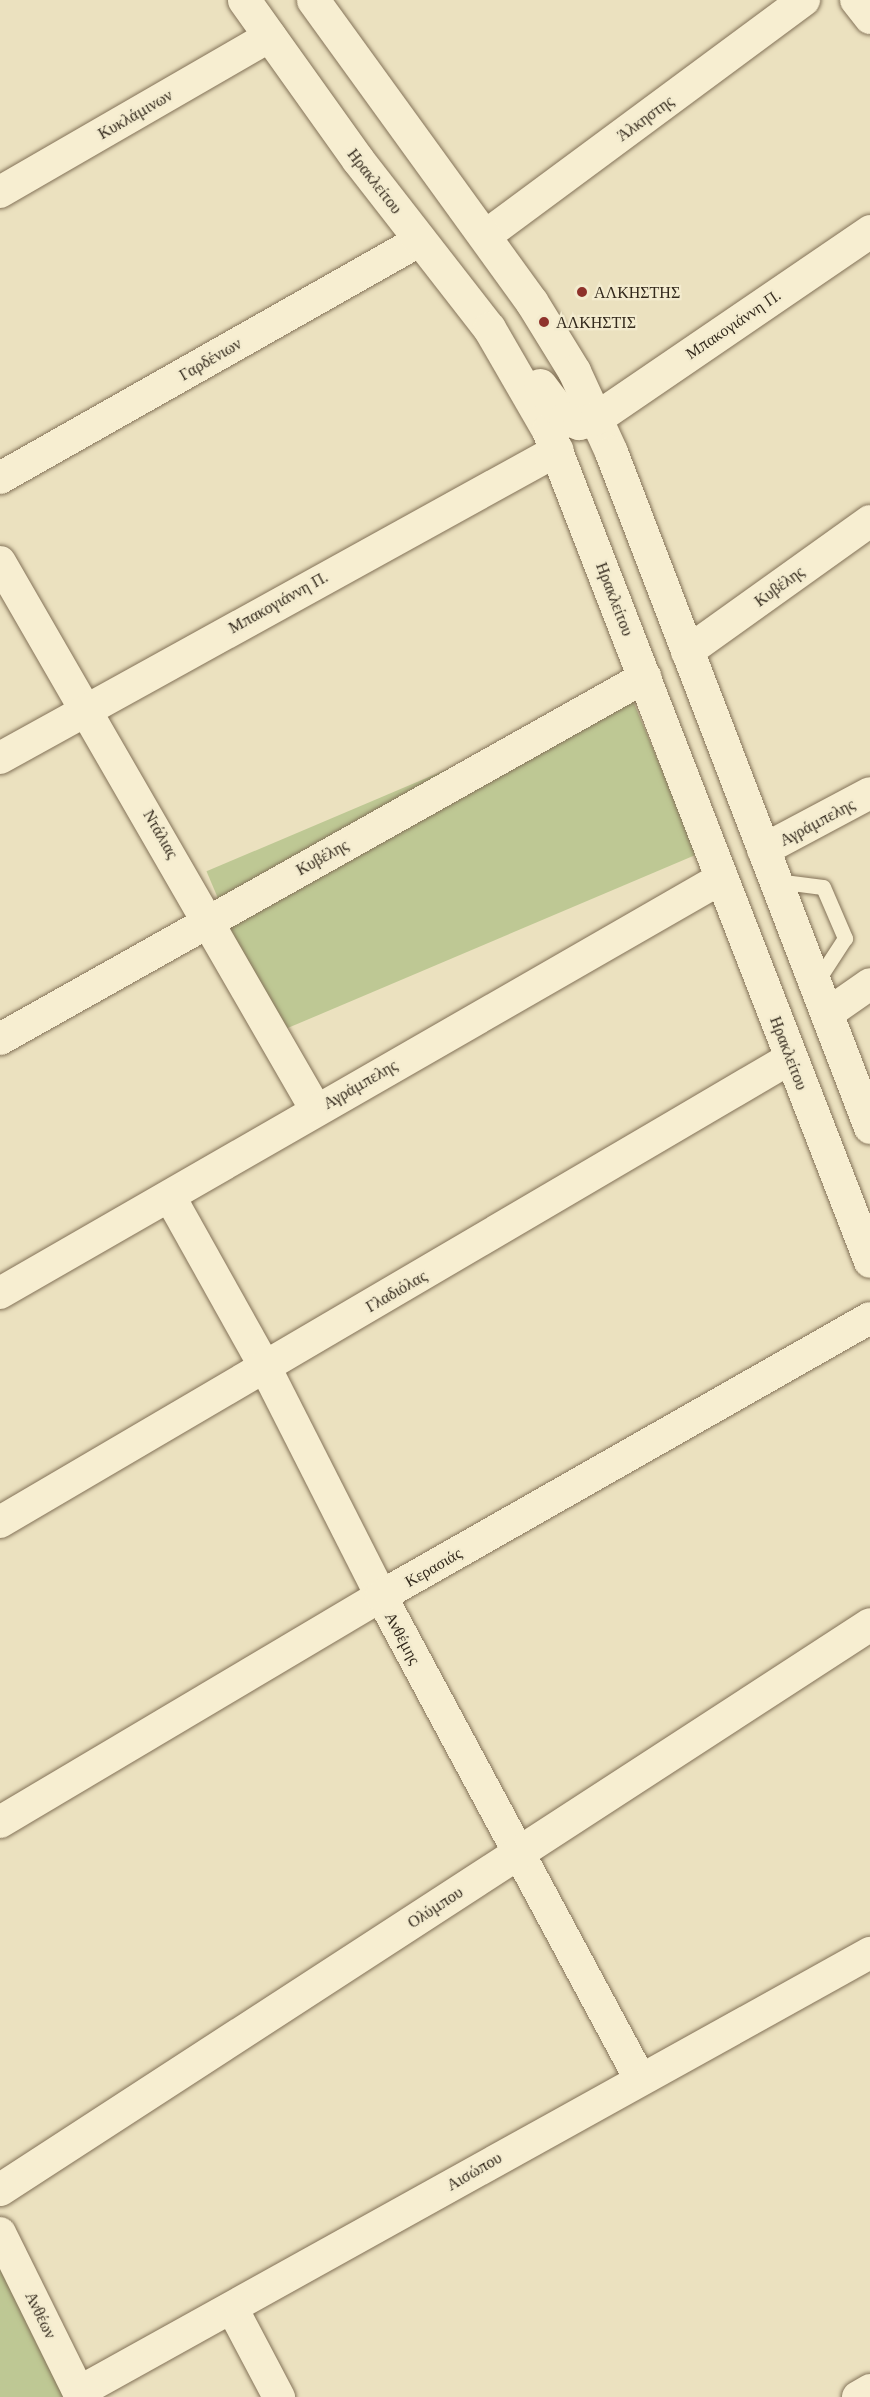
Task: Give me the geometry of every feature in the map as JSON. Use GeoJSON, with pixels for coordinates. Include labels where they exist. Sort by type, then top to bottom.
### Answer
{"type":"FeatureCollection","features":[{"type":"Feature","properties":{"kind":"main road","name":"Ηρακλείτου"},"geometry":{"type":"LineString","coordinates":[[244,0],[420,240],[476,311],[558,450],[870,1261]]}},
{"type":"Feature","properties":{"kind":"main road"},"geometry":{"type":"LineString","coordinates":[[313,0],[531,301],[596,418],[870,1126]]}},
{"type":"Feature","properties":{"kind":"main road","name":"Μπακογιάννη Π."},"geometry":{"type":"LineString","coordinates":[[596,418],[870,231]]}},
{"type":"Feature","properties":{"kind":"main road"},"geometry":{"type":"LineString","coordinates":[[476,311],[514,348],[565,418],[579,423],[596,418]]}},
{"type":"Feature","properties":{"kind":"main road","name":"Ολύμπου"},"geometry":{"type":"LineString","coordinates":[[0,2189],[870,1624]]}},
{"type":"Feature","properties":{"kind":"street","name":"Άλκηστης"},"geometry":{"type":"LineString","coordinates":[[485,236],[804,0]]}},
{"type":"Feature","properties":{"kind":"street"},"geometry":{"type":"LineString","coordinates":[[856,0],[870,18]]}},
{"type":"Feature","properties":{"kind":"street","name":"Κυκλάμινων"},"geometry":{"type":"LineString","coordinates":[[0,192],[270,36]]}},
{"type":"Feature","properties":{"kind":"street","name":"Γαρδένιων"},"geometry":{"type":"LineString","coordinates":[[0,478],[420,240]]}},
{"type":"Feature","properties":{"kind":"street","name":"Μπακογιάννη Π."},"geometry":{"type":"LineString","coordinates":[[0,758],[86,707],[558,450]]}},
{"type":"Feature","properties":{"kind":"street","name":"Κυβέλης"},"geometry":{"type":"LineString","coordinates":[[687,652],[870,521]]}},
{"type":"Feature","properties":{"kind":"street","name":"Ντάλιας"},"geometry":{"type":"LineString","coordinates":[[0,562],[211,920],[316,1110]]}},
{"type":"Feature","properties":{"kind":"street","name":"Κυβέλης"},"geometry":{"type":"LineString","coordinates":[[0,1039],[645,677]]}},
{"type":"Feature","properties":{"kind":"street","name":"Αγράμπελης"},"geometry":{"type":"LineString","coordinates":[[763,850],[870,793]]}},
{"type":"Feature","properties":{"kind":"street","name":"Αγράμπελης"},"geometry":{"type":"LineString","coordinates":[[0,1293],[722,878]]}},
{"type":"Feature","properties":{"kind":"street"},"geometry":{"type":"LineString","coordinates":[[827,1014],[870,984]]}},
{"type":"Feature","properties":{"kind":"street","name":"Γλαδιόλας"},"geometry":{"type":"LineString","coordinates":[[0,1522],[791,1058]]}},
{"type":"Feature","properties":{"kind":"street","name":"Ανθέμης"},"geometry":{"type":"LineString","coordinates":[[170,1197],[265,1367],[381,1596],[639,2078]]}},
{"type":"Feature","properties":{"kind":"street","name":"Κερασιάς"},"geometry":{"type":"LineString","coordinates":[[0,1822],[381,1596],[870,1318]]}},
{"type":"Feature","properties":{"kind":"street","name":"Αισώπου"},"geometry":{"type":"LineString","coordinates":[[80,2395],[639,2078],[870,1953]]}},
{"type":"Feature","properties":{"kind":"street","name":"Ανθέων"},"geometry":{"type":"LineString","coordinates":[[0,2233],[80,2395]]}},
{"type":"Feature","properties":{"kind":"street"},"geometry":{"type":"LineString","coordinates":[[232,2308],[279,2397]]}},
{"type":"Feature","properties":{"kind":"street"},"geometry":{"type":"LineString","coordinates":[[858,2397],[870,2391]]}},
{"type":"Feature","properties":{"kind":"lane"},"geometry":{"type":"LineString","coordinates":[[776,881],[823,887],[845,938],[815,984]]}},
{"type":"Feature","properties":{"kind":"green space"},"geometry":{"type":"Polygon","coordinates":[[[629,692],[698,854],[275,1033],[206,871],[629,692]]]}},
{"type":"Feature","properties":{"kind":"green space"},"geometry":{"type":"Polygon","coordinates":[[[0,2268],[66,2397],[0,2397],[0,2268]]]}},
{"type":"Feature","properties":{"kind":"place","name":"ΑΛΚΗΣΤΗΣ"},"geometry":{"type":"Point","coordinates":[582,292]}},
{"type":"Feature","properties":{"kind":"place","name":"ΑΛΚΗΣΤΙΣ"},"geometry":{"type":"Point","coordinates":[544,322]}}]}
